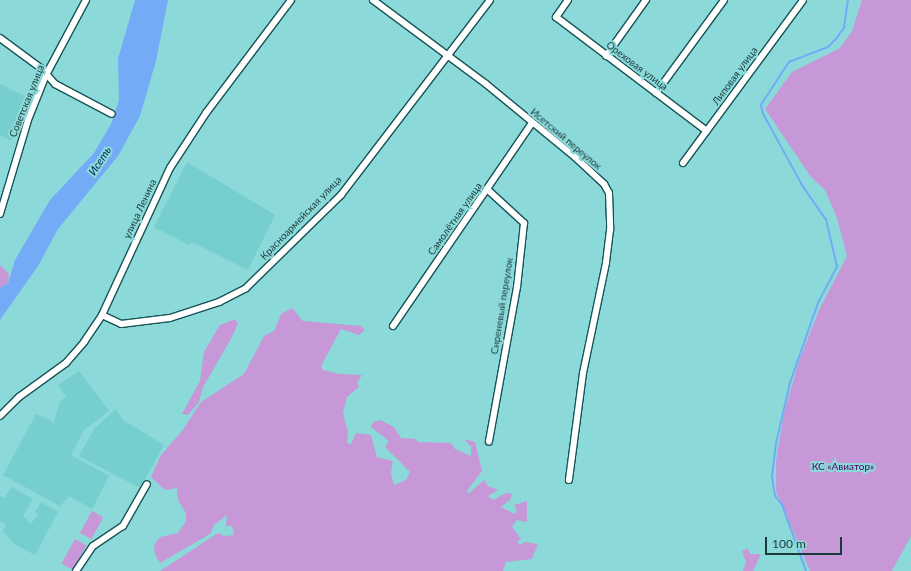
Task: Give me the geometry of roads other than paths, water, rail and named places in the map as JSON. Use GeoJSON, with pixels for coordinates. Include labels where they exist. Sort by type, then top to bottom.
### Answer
{"type":"FeatureCollection","features":[{"type":"Feature","properties":{"kind":"street","name":"Советская улица"},"geometry":{"type":"LineString","coordinates":[[0,214],[28,120],[46,75],[86,0]]}},
{"type":"Feature","properties":{"kind":"street","name":"улица Ленина"},"geometry":{"type":"LineString","coordinates":[[0,416],[19,397],[66,363],[102,315],[170,168],[206,113],[291,0]]}},
{"type":"Feature","properties":{"kind":"street","name":"Исетский переулок"},"geometry":{"type":"LineString","coordinates":[[373,0],[486,84],[532,123],[575,156],[604,184],[611,204],[606,263],[583,373],[569,480]]}},
{"type":"Feature","properties":{"kind":"street","name":"Красноармейская улица"},"geometry":{"type":"LineString","coordinates":[[102,315],[121,324],[170,318],[219,302],[246,288],[341,195],[448,57],[490,0]]}},
{"type":"Feature","properties":{"kind":"street","name":"Ореховая улица"},"geometry":{"type":"LineString","coordinates":[[568,0],[556,17],[707,131]]}},
{"type":"Feature","properties":{"kind":"street"},"geometry":{"type":"LineString","coordinates":[[606,56],[646,0]]}},
{"type":"Feature","properties":{"kind":"street"},"geometry":{"type":"LineString","coordinates":[[656,93],[724,0]]}},
{"type":"Feature","properties":{"kind":"street","name":"Липовая улица"},"geometry":{"type":"LineString","coordinates":[[683,163],[803,0]]}},
{"type":"Feature","properties":{"kind":"street"},"geometry":{"type":"LineString","coordinates":[[0,38],[42,69],[55,84],[112,114]]}},
{"type":"Feature","properties":{"kind":"street","name":"Самолётная улица"},"geometry":{"type":"LineString","coordinates":[[393,326],[488,190],[532,123]]}},
{"type":"Feature","properties":{"kind":"street","name":"Сиреневый переулок"},"geometry":{"type":"LineString","coordinates":[[488,190],[524,222],[518,287],[489,441]]}},
{"type":"Feature","properties":{"kind":"street"},"geometry":{"type":"LineString","coordinates":[[76,571],[92,546],[123,526],[147,484]]}},
{"type":"Feature","properties":{"kind":"water","name":"Исеть"},"geometry":{"type":"Polygon","coordinates":[[[135,0],[168,0],[156,61],[140,116],[118,156],[58,229],[38,266],[0,320],[0,288],[8,283],[15,260],[50,200],[94,153],[111,124],[119,100],[118,59],[135,0]]]}},
{"type":"Feature","properties":{"kind":"waterway"},"geometry":{"type":"LineString","coordinates":[[806,571],[782,505],[775,496],[772,476],[776,444],[790,383],[818,303],[837,267],[826,220],[803,187],[763,114],[761,105],[789,62],[828,47],[836,39],[844,28],[848,0]]}},
{"type":"Feature","properties":{"kind":"park label","name":"КС «Авиатор»"},"geometry":{"type":"Point","coordinates":[843,467]}}]}
